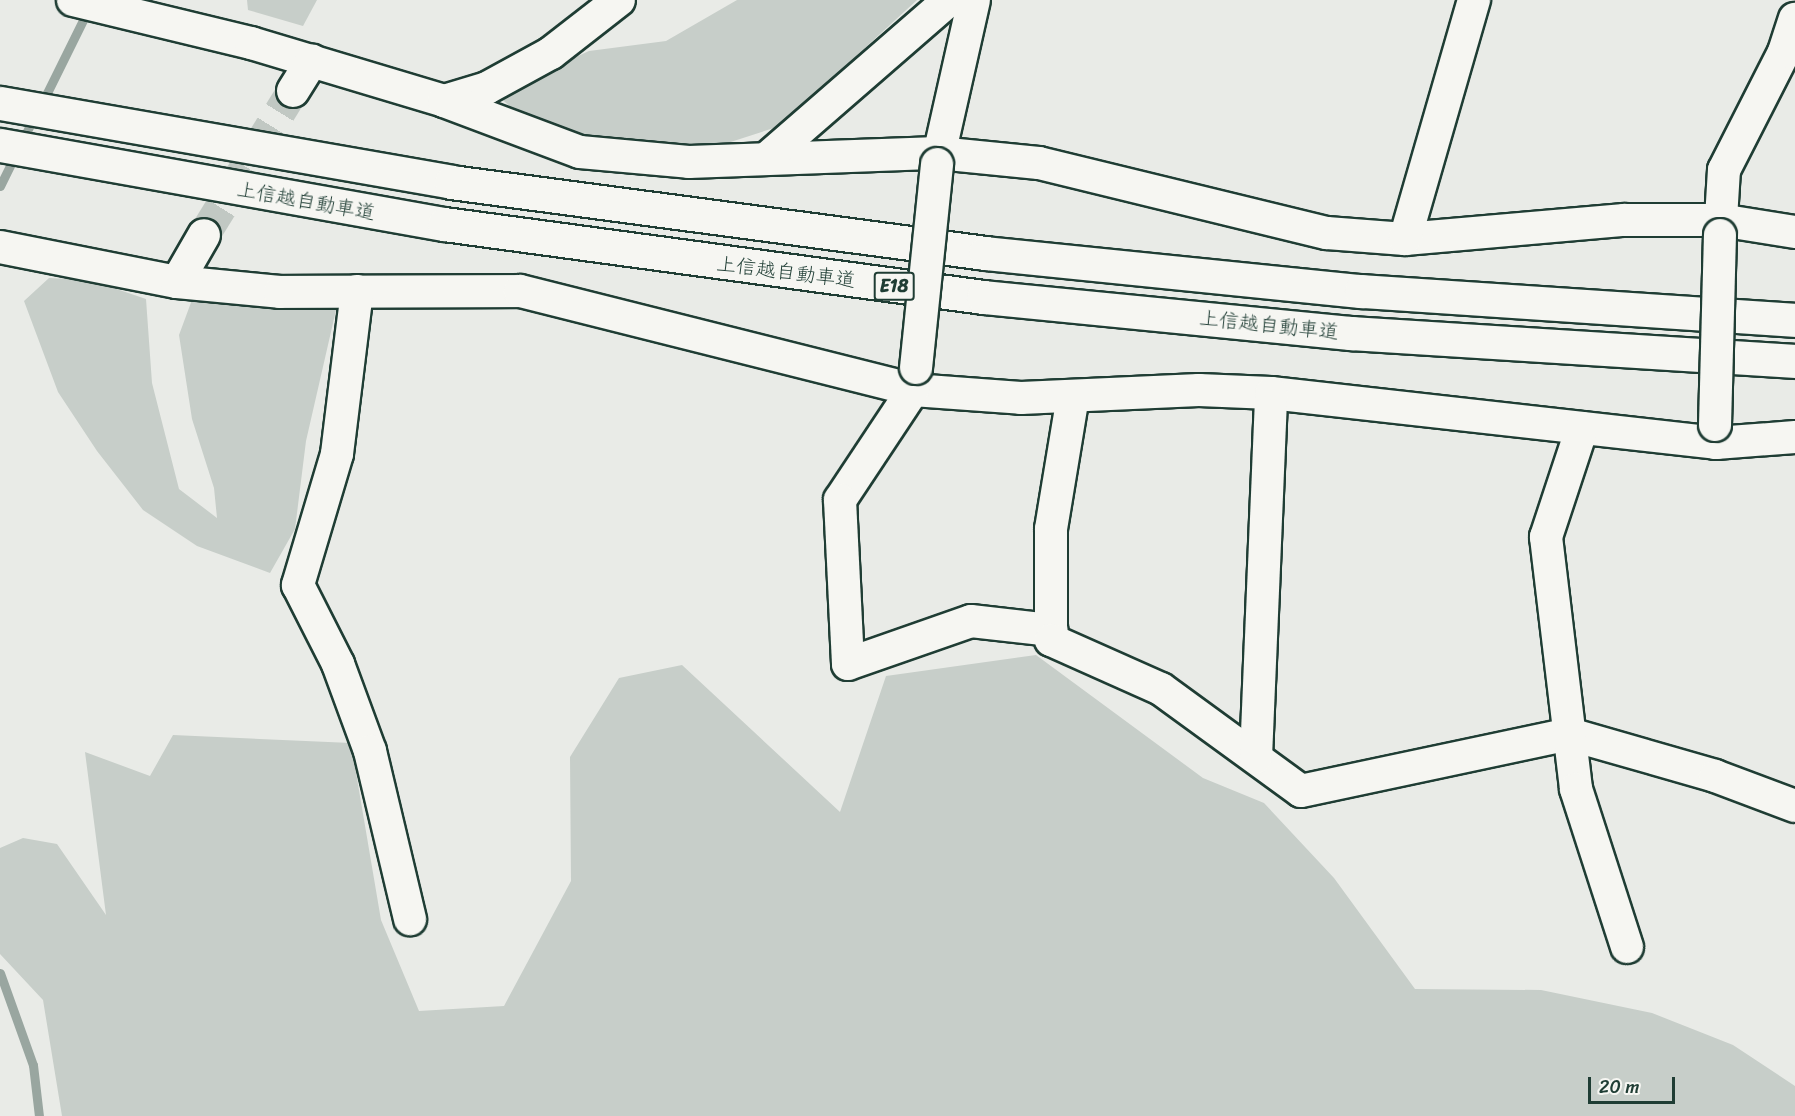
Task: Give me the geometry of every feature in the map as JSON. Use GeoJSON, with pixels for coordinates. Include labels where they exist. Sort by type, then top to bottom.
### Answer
{"type":"FeatureCollection","features":[{"type":"Feature","properties":{"kind":"highway","name":"上信越自動車道"},"geometry":{"type":"LineString","coordinates":[[0,103],[451,182],[974,252],[1373,292],[1795,320]]}},
{"type":"Feature","properties":{"kind":"highway","name":"上信越自動車道"},"geometry":{"type":"LineString","coordinates":[[0,145],[455,225],[983,297],[1351,333],[1795,361]]}},
{"type":"Feature","properties":{"kind":"street"},"geometry":{"type":"LineString","coordinates":[[73,0],[312,62],[444,101],[580,152],[689,162],[766,159],[938,159],[1039,163],[1327,233],[1405,240],[1624,220],[1795,232]]}},
{"type":"Feature","properties":{"kind":"street"},"geometry":{"type":"LineString","coordinates":[[444,101],[487,88],[551,53],[619,0]]}},
{"type":"Feature","properties":{"kind":"street"},"geometry":{"type":"LineString","coordinates":[[766,159],[949,0]]}},
{"type":"Feature","properties":{"kind":"street"},"geometry":{"type":"LineString","coordinates":[[974,0],[938,159],[914,379],[840,500],[848,664],[971,621],[1051,630]]}},
{"type":"Feature","properties":{"kind":"street"},"geometry":{"type":"LineString","coordinates":[[1405,240],[1474,0]]}},
{"type":"Feature","properties":{"kind":"street"},"geometry":{"type":"LineString","coordinates":[[1716,434],[1720,228],[1724,170],[1795,19]]}},
{"type":"Feature","properties":{"kind":"street"},"geometry":{"type":"LineString","coordinates":[[293,91],[312,62]]}},
{"type":"Feature","properties":{"kind":"street"},"geometry":{"type":"LineString","coordinates":[[177,282],[204,235]]}},
{"type":"Feature","properties":{"kind":"street"},"geometry":{"type":"LineString","coordinates":[[0,246],[177,282],[280,292],[520,291],[914,379],[1021,398],[1272,393],[1582,428],[1795,437]]}},
{"type":"Feature","properties":{"kind":"street"},"geometry":{"type":"LineString","coordinates":[[357,291],[337,454],[298,585],[338,664],[370,751],[410,919]]}},
{"type":"Feature","properties":{"kind":"street"},"geometry":{"type":"LineString","coordinates":[[1256,757],[1272,393]]}},
{"type":"Feature","properties":{"kind":"street"},"geometry":{"type":"LineString","coordinates":[[1073,396],[1051,529],[1051,640],[1161,689],[1301,791],[1569,734],[1795,806]]}},
{"type":"Feature","properties":{"kind":"street"},"geometry":{"type":"LineString","coordinates":[[1582,428],[1546,537],[1576,789],[1627,947]]}},
{"type":"Feature","properties":{"kind":"shaded area"},"geometry":{"type":"Polygon","coordinates":[[[247,0],[317,0],[303,26],[248,10],[247,0]]]}},
{"type":"Feature","properties":{"kind":"shaded area"},"geometry":{"type":"Polygon","coordinates":[[[737,0],[917,0],[780,126],[712,148],[589,146],[522,117],[496,94],[589,51],[666,41],[737,0]]]}},
{"type":"Feature","properties":{"kind":"shaded area"},"geometry":{"type":"Polygon","coordinates":[[[49,278],[90,280],[146,299],[152,383],[179,489],[217,518],[214,488],[192,419],[179,335],[196,289],[247,290],[336,310],[306,441],[295,529],[270,573],[197,546],[143,510],[97,451],[58,392],[24,301],[49,278]]]}},
{"type":"Feature","properties":{"kind":"shaded area"},"geometry":{"type":"Polygon","coordinates":[[[1036,655],[1203,778],[1264,803],[1334,878],[1415,989],[1541,990],[1652,1013],[1733,1045],[1795,1086],[1795,1116],[62,1116],[43,1000],[0,954],[0,848],[23,838],[57,844],[106,915],[85,752],[150,776],[173,735],[351,743],[381,920],[419,1011],[504,1006],[571,881],[570,757],[619,678],[682,665],[840,812],[886,676],[1036,655]]]}},
{"type":"Feature","properties":{"kind":"waterway"},"geometry":{"type":"LineString","coordinates":[[42,103],[89,8]]}},
{"type":"Feature","properties":{"kind":"waterway"},"geometry":{"type":"LineString","coordinates":[[0,186],[35,115]]}},
{"type":"Feature","properties":{"kind":"waterway"},"geometry":{"type":"LineString","coordinates":[[0,973],[33,1065],[39,1116]]}},
{"type":"Feature","properties":{"kind":"tunnel"},"geometry":{"type":"LineString","coordinates":[[204,235],[293,91]]}}]}
